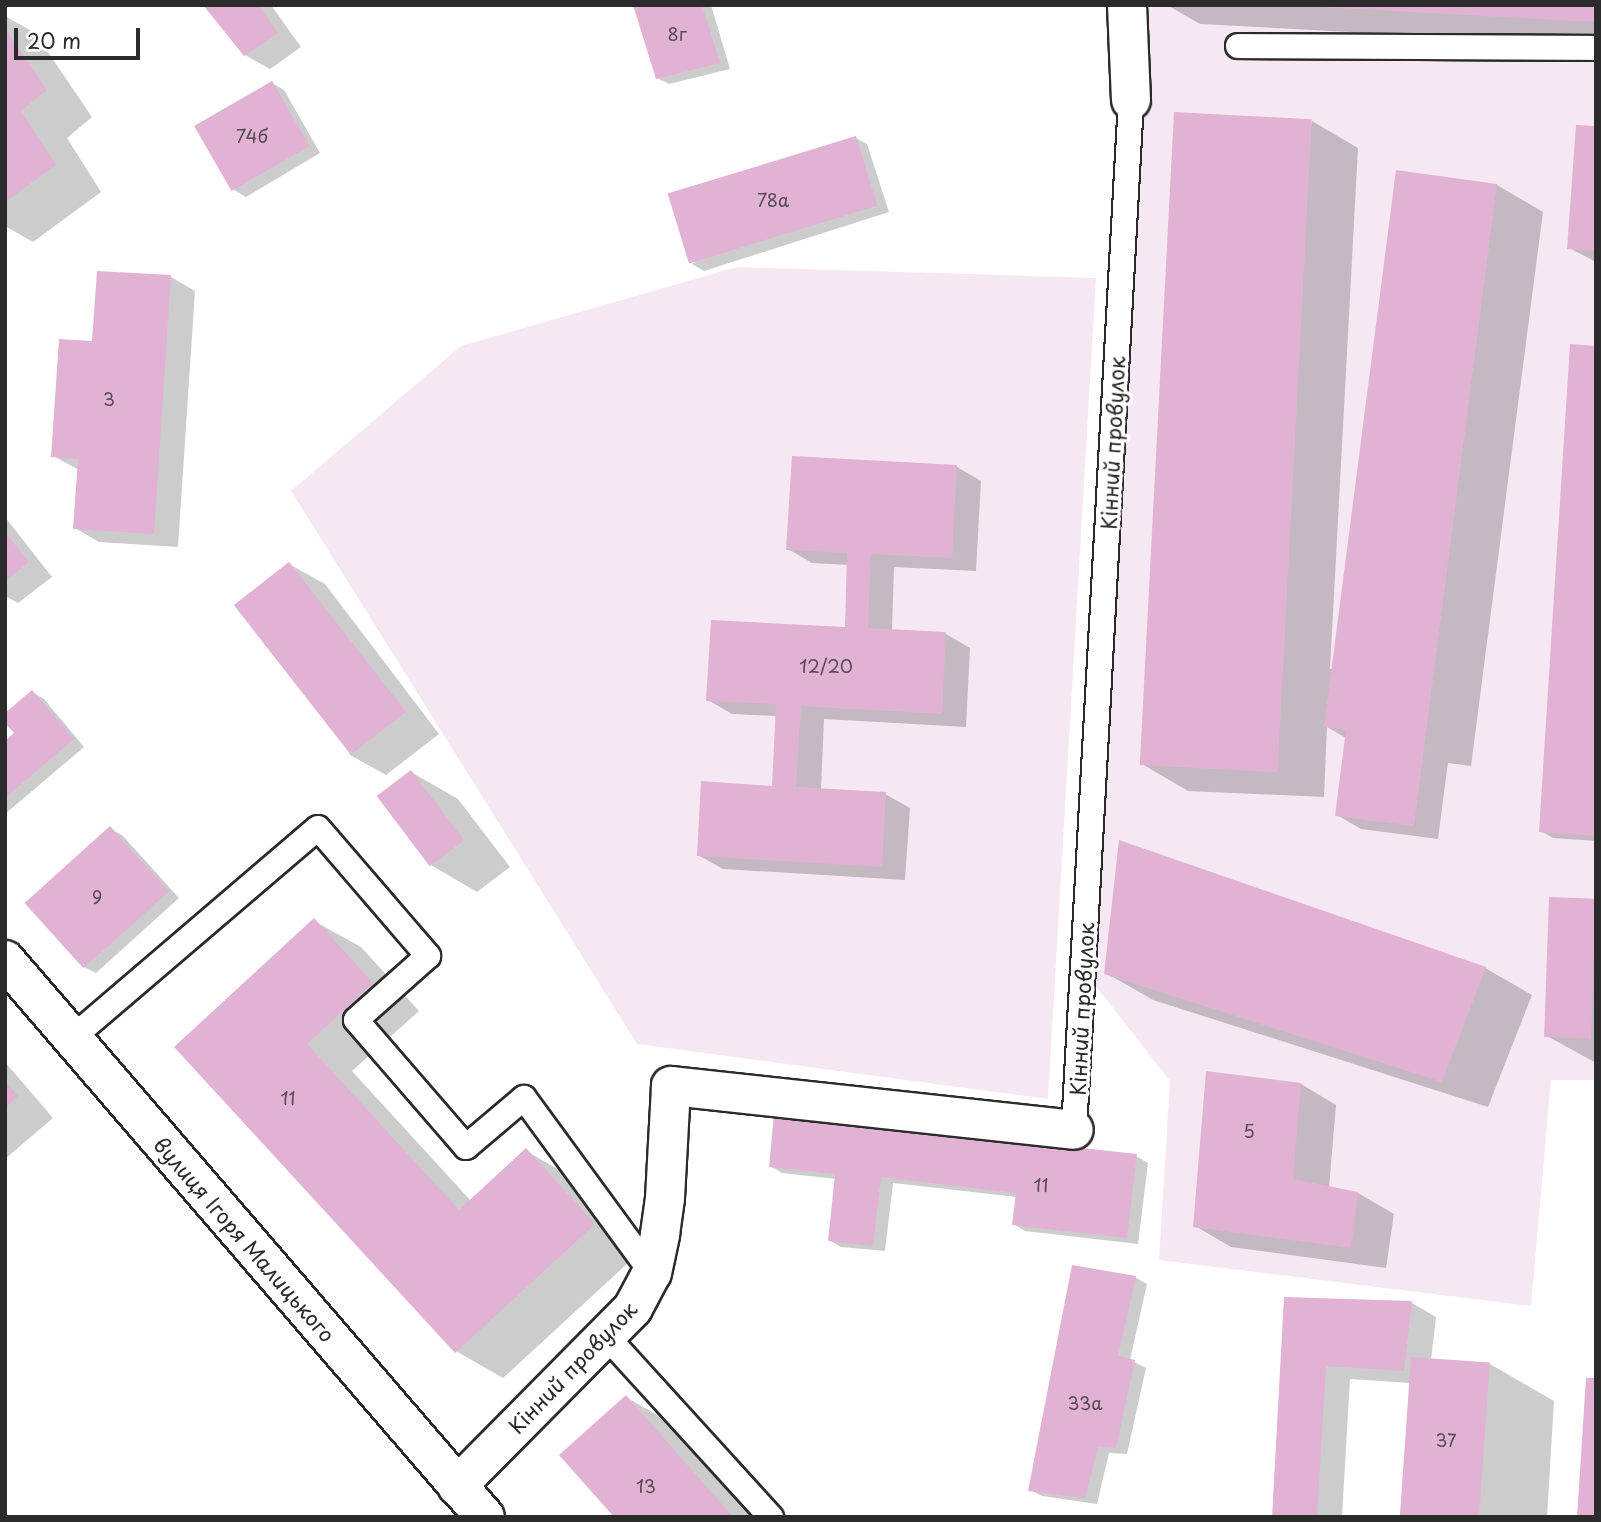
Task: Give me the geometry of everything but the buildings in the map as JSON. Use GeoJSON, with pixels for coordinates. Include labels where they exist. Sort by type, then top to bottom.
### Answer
{"type":"FeatureCollection","features":[{"type":"Feature","properties":{"kind":"street","name":"Кінний провулок"},"geometry":{"type":"LineString","coordinates":[[1127,5],[1131,100]]}},
{"type":"Feature","properties":{"kind":"street","name":"вулиця Ігоря Малицького"},"geometry":{"type":"LineString","coordinates":[[5,960],[485,1517]]}},
{"type":"Feature","properties":{"kind":"street","name":"Кінний провулок"},"geometry":{"type":"LineString","coordinates":[[457,1486],[633,1308],[652,1273],[665,1198],[671,1086],[1074,1130]]}},
{"type":"Feature","properties":{"kind":"lane"},"geometry":{"type":"LineString","coordinates":[[1238,46],[1596,48]]}},
{"type":"Feature","properties":{"kind":"lane","name":"Кінний провулок"},"geometry":{"type":"LineString","coordinates":[[1074,1130],[1131,100]]}},
{"type":"Feature","properties":{"kind":"lane"},"geometry":{"type":"LineString","coordinates":[[72,1038],[318,828],[428,956],[356,1020],[466,1147],[524,1098],[652,1273]]}},
{"type":"Feature","properties":{"kind":"lane"},"geometry":{"type":"LineString","coordinates":[[607,1336],[771,1517]]}},
{"type":"Feature","properties":{"kind":"shaded area"},"geometry":{"type":"Polygon","coordinates":[[[1141,5],[1596,5],[1596,1080],[1551,1080],[1531,1306],[1159,1260],[1170,1081],[1092,981],[1141,5]]]}},
{"type":"Feature","properties":{"kind":"shaded area"},"geometry":{"type":"Polygon","coordinates":[[[737,267],[1096,278],[1048,1099],[637,1044],[291,491],[461,346],[737,267]]]}}]}
